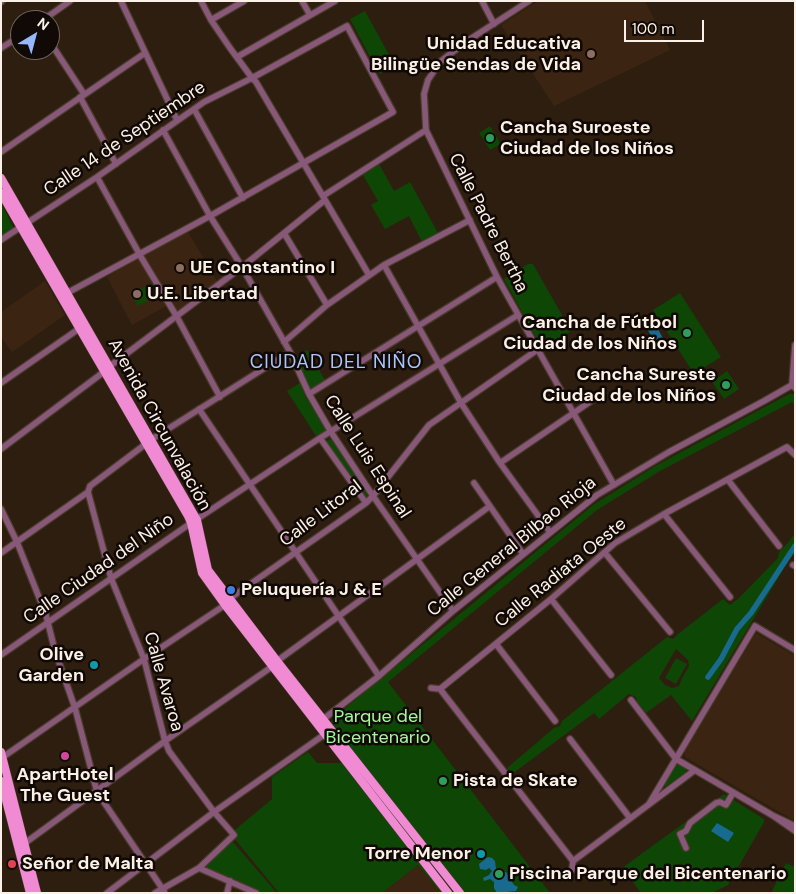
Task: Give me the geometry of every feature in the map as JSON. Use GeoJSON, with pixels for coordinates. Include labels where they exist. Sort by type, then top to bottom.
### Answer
{"type":"FeatureCollection","features":[{"type":"Feature","properties":{"kind":"main road","name":"Avenida Circunvalación"},"geometry":{"type":"LineString","coordinates":[[1,178],[22,225],[80,328],[107,368]]}},
{"type":"Feature","properties":{"kind":"main road","name":"Avenida Circunvalación"},"geometry":{"type":"LineString","coordinates":[[1,194],[67,294],[194,521],[202,573],[227,602],[320,722],[325,735],[448,893]]}},
{"type":"Feature","properties":{"kind":"main road","name":"Avenida Circunvalación"},"geometry":{"type":"LineString","coordinates":[[320,722],[332,729],[460,893]]}},
{"type":"Feature","properties":{"kind":"main road"},"geometry":{"type":"LineString","coordinates":[[2,755],[37,893]]}},
{"type":"Feature","properties":{"kind":"main road"},"geometry":{"type":"LineString","coordinates":[[1,780],[30,893]]}},
{"type":"Feature","properties":{"kind":"street"},"geometry":{"type":"LineString","coordinates":[[57,10],[70,1]]}},
{"type":"Feature","properties":{"kind":"street"},"geometry":{"type":"LineString","coordinates":[[122,1],[177,120]]}},
{"type":"Feature","properties":{"kind":"street"},"geometry":{"type":"LineString","coordinates":[[201,1],[211,20],[256,82],[369,275]]}},
{"type":"Feature","properties":{"kind":"street"},"geometry":{"type":"LineString","coordinates":[[211,20],[244,1]]}},
{"type":"Feature","properties":{"kind":"street"},"geometry":{"type":"LineString","coordinates":[[302,1],[310,15]]}},
{"type":"Feature","properties":{"kind":"street"},"geometry":{"type":"LineString","coordinates":[[237,57],[335,1]]}},
{"type":"Feature","properties":{"kind":"street"},"geometry":{"type":"LineString","coordinates":[[482,1],[494,24]]}},
{"type":"Feature","properties":{"kind":"street","name":"Calle Padre Bertha"},"geometry":{"type":"LineString","coordinates":[[529,1],[449,54],[434,69],[424,94],[426,130],[497,277],[614,485]]}},
{"type":"Feature","properties":{"kind":"street","name":"Calle 14 de Septiembre"},"geometry":{"type":"LineString","coordinates":[[1,240],[97,177],[204,102],[347,26],[393,112],[303,162]]}},
{"type":"Feature","properties":{"kind":"street"},"geometry":{"type":"LineString","coordinates":[[1,152],[145,53]]}},
{"type":"Feature","properties":{"kind":"street"},"geometry":{"type":"LineString","coordinates":[[60,59],[82,96],[116,164]]}},
{"type":"Feature","properties":{"kind":"street"},"geometry":{"type":"LineString","coordinates":[[194,109],[243,198]]}},
{"type":"Feature","properties":{"kind":"street","name":"Calle Luis Espinal"},"geometry":{"type":"LineString","coordinates":[[163,130],[210,216],[290,352],[309,394],[331,432],[416,560],[453,611]]}},
{"type":"Feature","properties":{"kind":"street"},"geometry":{"type":"LineString","coordinates":[[1,449],[242,268],[324,198],[426,130]]}},
{"type":"Feature","properties":{"kind":"street"},"geometry":{"type":"LineString","coordinates":[[67,294],[243,198],[303,162]]}},
{"type":"Feature","properties":{"kind":"street"},"geometry":{"type":"LineString","coordinates":[[97,177],[139,254],[177,317],[220,397]]}},
{"type":"Feature","properties":{"kind":"street"},"geometry":{"type":"LineString","coordinates":[[284,342],[327,305],[384,265],[470,220]]}},
{"type":"Feature","properties":{"kind":"street"},"geometry":{"type":"LineString","coordinates":[[284,233],[327,305]]}},
{"type":"Feature","properties":{"kind":"street"},"geometry":{"type":"LineString","coordinates":[[384,265],[460,403],[500,463],[550,532]]}},
{"type":"Feature","properties":{"kind":"street"},"geometry":{"type":"LineString","coordinates":[[309,394],[497,277]]}},
{"type":"Feature","properties":{"kind":"street","name":"Calle Ciudad del Niño"},"geometry":{"type":"LineString","coordinates":[[1,656],[194,521],[320,438],[518,315]]}},
{"type":"Feature","properties":{"kind":"street"},"geometry":{"type":"LineString","coordinates":[[1,383],[80,328]]}},
{"type":"Feature","properties":{"kind":"street"},"geometry":{"type":"LineString","coordinates":[[793,386],[795,345]]}},
{"type":"Feature","properties":{"kind":"street","name":"Calle Litoral"},"geometry":{"type":"LineString","coordinates":[[2,755],[75,708],[366,503],[428,425],[537,350]]}},
{"type":"Feature","properties":{"kind":"street"},"geometry":{"type":"LineString","coordinates":[[1,553],[88,492],[90,486],[149,441],[290,352]]}},
{"type":"Feature","properties":{"kind":"street","name":"Calle General Bilbao Rioja"},"geometry":{"type":"LineString","coordinates":[[320,722],[379,676],[453,611],[597,495],[669,452],[793,386]]}},
{"type":"Feature","properties":{"kind":"street"},"geometry":{"type":"LineString","coordinates":[[500,463],[603,393]]}},
{"type":"Feature","properties":{"kind":"street"},"geometry":{"type":"LineString","coordinates":[[199,410],[379,676]]}},
{"type":"Feature","properties":{"kind":"street","name":"Calle Luis Espinal"},"geometry":{"type":"LineString","coordinates":[[320,438],[366,503]]}},
{"type":"Feature","properties":{"kind":"street","name":"Calle Radiata Oeste"},"geometry":{"type":"LineString","coordinates":[[440,688],[551,599],[615,543],[787,447],[795,455]]}},
{"type":"Feature","properties":{"kind":"street"},"geometry":{"type":"LineString","coordinates":[[728,480],[779,546]]}},
{"type":"Feature","properties":{"kind":"street"},"geometry":{"type":"LineString","coordinates":[[474,482],[523,554]]}},
{"type":"Feature","properties":{"kind":"street","name":"Calle Avaroa"},"geometry":{"type":"LineString","coordinates":[[88,492],[111,578],[144,659],[169,751],[214,812],[234,835],[199,868]]}},
{"type":"Feature","properties":{"kind":"street"},"geometry":{"type":"LineString","coordinates":[[25,843],[275,664],[490,506]]}},
{"type":"Feature","properties":{"kind":"street"},"geometry":{"type":"LineString","coordinates":[[1,509],[17,542],[46,615],[54,651],[75,708],[97,792],[164,891]]}},
{"type":"Feature","properties":{"kind":"street"},"geometry":{"type":"LineString","coordinates":[[664,514],[730,598]]}},
{"type":"Feature","properties":{"kind":"street"},"geometry":{"type":"LineString","coordinates":[[605,553],[670,632]]}},
{"type":"Feature","properties":{"kind":"street"},"geometry":{"type":"LineString","coordinates":[[551,599],[611,674]]}},
{"type":"Feature","properties":{"kind":"street"},"geometry":{"type":"LineString","coordinates":[[649,804],[755,626],[795,650]]}},
{"type":"Feature","properties":{"kind":"street"},"geometry":{"type":"LineString","coordinates":[[496,644],[555,721]]}},
{"type":"Feature","properties":{"kind":"street"},"geometry":{"type":"LineString","coordinates":[[431,688],[440,688],[573,861],[572,870]]}},
{"type":"Feature","properties":{"kind":"street"},"geometry":{"type":"LineString","coordinates":[[631,700],[676,758],[772,815],[795,831]]}},
{"type":"Feature","properties":{"kind":"street"},"geometry":{"type":"LineString","coordinates":[[107,893],[214,812],[332,729]]}},
{"type":"Feature","properties":{"kind":"street"},"geometry":{"type":"LineString","coordinates":[[570,739],[630,818]]}},
{"type":"Feature","properties":{"kind":"street"},"geometry":{"type":"LineString","coordinates":[[573,861],[695,770]]}},
{"type":"Feature","properties":{"kind":"street"},"geometry":{"type":"LineString","coordinates":[[662,783],[663,788],[669,789]]}},
{"type":"Feature","properties":{"kind":"street"},"geometry":{"type":"LineString","coordinates":[[686,848],[680,834],[686,831],[690,823],[716,803],[720,802],[726,805],[733,793]]}},
{"type":"Feature","properties":{"kind":"street"},"geometry":{"type":"LineString","coordinates":[[772,815],[795,826]]}},
{"type":"Feature","properties":{"kind":"street"},"geometry":{"type":"LineString","coordinates":[[155,893],[164,891],[199,868],[256,893]]}},
{"type":"Feature","properties":{"kind":"street"},"geometry":{"type":"LineString","coordinates":[[227,893],[230,881]]}},
{"type":"Feature","properties":{"kind":"shaded area","name":"Unidad Educativa Bilingüe Sendas de Vida"},"geometry":{"type":"Polygon","coordinates":[[[538,1],[645,1],[670,50],[554,106],[501,25],[538,1]]]}},
{"type":"Feature","properties":{"kind":"shaded area","name":"UE Constantino I"},"geometry":{"type":"Polygon","coordinates":[[[188,232],[217,281],[180,310],[175,309],[143,256],[188,232]]]}},
{"type":"Feature","properties":{"kind":"shaded area","name":"U.E. Libertad"},"geometry":{"type":"Polygon","coordinates":[[[138,258],[166,306],[132,325],[107,277],[138,258]]]}},
{"type":"Feature","properties":{"kind":"shaded area"},"geometry":{"type":"Polygon","coordinates":[[[45,281],[65,315],[12,352],[1,337],[1,312],[45,281]]]}},
{"type":"Feature","properties":{"kind":"shaded area"},"geometry":{"type":"Polygon","coordinates":[[[756,633],[795,656],[795,821],[685,757],[685,750],[756,633]]]}},
{"type":"Feature","properties":{"kind":"shaded area"},"geometry":{"type":"Polygon","coordinates":[[[418,865],[441,893],[382,893],[418,865]]]}},
{"type":"Feature","properties":{"kind":"green space"},"geometry":{"type":"Polygon","coordinates":[[[365,11],[395,66],[379,74],[350,19],[365,11]]]}},
{"type":"Feature","properties":{"kind":"green space","name":"Cancha Suroeste Ciudad de los Niños"},"geometry":{"type":"Polygon","coordinates":[[[490,126],[501,144],[490,150],[479,133],[490,126]]]}},
{"type":"Feature","properties":{"kind":"green space"},"geometry":{"type":"Polygon","coordinates":[[[379,164],[394,191],[410,182],[438,233],[422,242],[409,216],[385,229],[371,205],[378,201],[363,175],[379,164]]]}},
{"type":"Feature","properties":{"kind":"green space"},"geometry":{"type":"Polygon","coordinates":[[[1,203],[13,227],[1,236],[1,203]]]}},
{"type":"Feature","properties":{"kind":"green space"},"geometry":{"type":"Polygon","coordinates":[[[528,264],[533,264],[571,331],[541,352],[540,345],[504,279],[528,264]]]}},
{"type":"Feature","properties":{"kind":"green space"},"geometry":{"type":"Polygon","coordinates":[[[151,283],[158,295],[138,306],[131,294],[151,283]]]}},
{"type":"Feature","properties":{"kind":"green space","name":"Cancha de Fútbol Ciudad de los Niños"},"geometry":{"type":"Polygon","coordinates":[[[680,293],[721,357],[694,374],[653,310],[680,293]]]}},
{"type":"Feature","properties":{"kind":"green space"},"geometry":{"type":"Polygon","coordinates":[[[307,350],[325,380],[310,389],[294,358],[307,350]]]}},
{"type":"Feature","properties":{"kind":"green space","name":"Cancha Sureste Ciudad de los Niños"},"geometry":{"type":"Polygon","coordinates":[[[727,371],[739,389],[724,399],[712,382],[727,371]]]}},
{"type":"Feature","properties":{"kind":"green space"},"geometry":{"type":"Polygon","coordinates":[[[300,383],[305,396],[327,430],[316,436],[287,391],[300,383]]]}},
{"type":"Feature","properties":{"kind":"green space","name":"Parque del Bicentenario"},"geometry":{"type":"Polygon","coordinates":[[[789,394],[795,394],[795,405],[792,402],[660,471],[597,510],[388,682],[550,893],[464,893],[333,727],[331,723],[333,718],[593,505],[657,465],[789,394]]]}},
{"type":"Feature","properties":{"kind":"green space"},"geometry":{"type":"Polygon","coordinates":[[[329,439],[334,441],[368,493],[367,498],[365,499],[326,442],[329,439]]]}},
{"type":"Feature","properties":{"kind":"green space"},"geometry":{"type":"Polygon","coordinates":[[[795,533],[795,553],[692,721],[671,695],[646,713],[636,697],[629,694],[599,719],[594,713],[512,774],[507,768],[554,728],[560,726],[562,721],[667,637],[673,639],[723,599],[730,605],[739,598],[778,558],[779,552],[795,533]],[[676,649],[659,678],[665,685],[672,688],[679,686],[689,666],[688,660],[676,649]]]}},
{"type":"Feature","properties":{"kind":"green space"},"geometry":{"type":"Polygon","coordinates":[[[676,658],[687,664],[676,684],[665,678],[676,658]]]}},
{"type":"Feature","properties":{"kind":"green space"},"geometry":{"type":"Polygon","coordinates":[[[308,752],[317,763],[342,763],[444,893],[441,893],[418,865],[382,893],[279,893],[234,838],[236,836],[235,830],[272,799],[272,777],[308,752]]]}},
{"type":"Feature","properties":{"kind":"green space"},"geometry":{"type":"Polygon","coordinates":[[[678,764],[686,768],[686,772],[665,787],[664,784],[678,764]]]}},
{"type":"Feature","properties":{"kind":"green space"},"geometry":{"type":"Polygon","coordinates":[[[724,794],[764,819],[728,885],[712,893],[641,893],[622,868],[724,794]]]}},
{"type":"Feature","properties":{"kind":"green space"},"geometry":{"type":"Polygon","coordinates":[[[232,841],[277,893],[260,893],[207,869],[206,866],[232,841]]]}},
{"type":"Feature","properties":{"kind":"green space"},"geometry":{"type":"Polygon","coordinates":[[[786,863],[795,867],[795,893],[771,893],[786,863]]]}},
{"type":"Feature","properties":{"kind":"water"},"geometry":{"type":"Polygon","coordinates":[[[654,322],[664,340],[656,344],[646,327],[654,322]]]}},
{"type":"Feature","properties":{"kind":"water"},"geometry":{"type":"Polygon","coordinates":[[[717,823],[734,833],[728,842],[711,831],[717,823]]]}},
{"type":"Feature","properties":{"kind":"water","name":"Piscina Parque del Bicentenario"},"geometry":{"type":"Polygon","coordinates":[[[488,857],[495,861],[496,869],[499,873],[506,872],[514,885],[518,887],[516,891],[497,893],[494,888],[494,882],[490,879],[484,881],[483,878],[492,871],[489,868],[486,870],[480,869],[479,864],[488,857]]]}},
{"type":"Feature","properties":{"kind":"waterway"},"geometry":{"type":"LineString","coordinates":[[708,677],[721,659],[737,629],[751,613],[795,546]]}},
{"type":"Feature","properties":{"kind":"place","name":"Unidad Educativa Bilingüe Sendas de Vida"},"geometry":{"type":"Point","coordinates":[591,54]}},
{"type":"Feature","properties":{"kind":"place","name":"Cancha Suroeste Ciudad de los Niños"},"geometry":{"type":"Point","coordinates":[490,138]}},
{"type":"Feature","properties":{"kind":"place","name":"UE Constantino I"},"geometry":{"type":"Point","coordinates":[180,268]}},
{"type":"Feature","properties":{"kind":"place","name":"U.E. Libertad"},"geometry":{"type":"Point","coordinates":[137,294]}},
{"type":"Feature","properties":{"kind":"place","name":"Cancha de Fútbol Ciudad de los Niños"},"geometry":{"type":"Point","coordinates":[687,333]}},
{"type":"Feature","properties":{"kind":"place","name":"Cancha Sureste Ciudad de los Niños"},"geometry":{"type":"Point","coordinates":[726,385]}},
{"type":"Feature","properties":{"kind":"place","name":"Peluquería J & E"},"geometry":{"type":"Point","coordinates":[231,590]}},
{"type":"Feature","properties":{"kind":"place","name":"Olive Garden"},"geometry":{"type":"Point","coordinates":[94,665]}},
{"type":"Feature","properties":{"kind":"place","name":"ApartHotel The Guest"},"geometry":{"type":"Point","coordinates":[65,756]}},
{"type":"Feature","properties":{"kind":"place","name":"Pista de Skate"},"geometry":{"type":"Point","coordinates":[443,781]}},
{"type":"Feature","properties":{"kind":"place","name":"Torre Menor"},"geometry":{"type":"Point","coordinates":[481,854]}},
{"type":"Feature","properties":{"kind":"place","name":"Señor de Malta"},"geometry":{"type":"Point","coordinates":[12,864]}},
{"type":"Feature","properties":{"kind":"place","name":"Piscina Parque del Bicentenario"},"geometry":{"type":"Point","coordinates":[499,874]}},
{"type":"Feature","properties":{"kind":"district","name":"CIUDAD DEL NIÑO"},"geometry":{"type":"Point","coordinates":[336,363]}}]}
